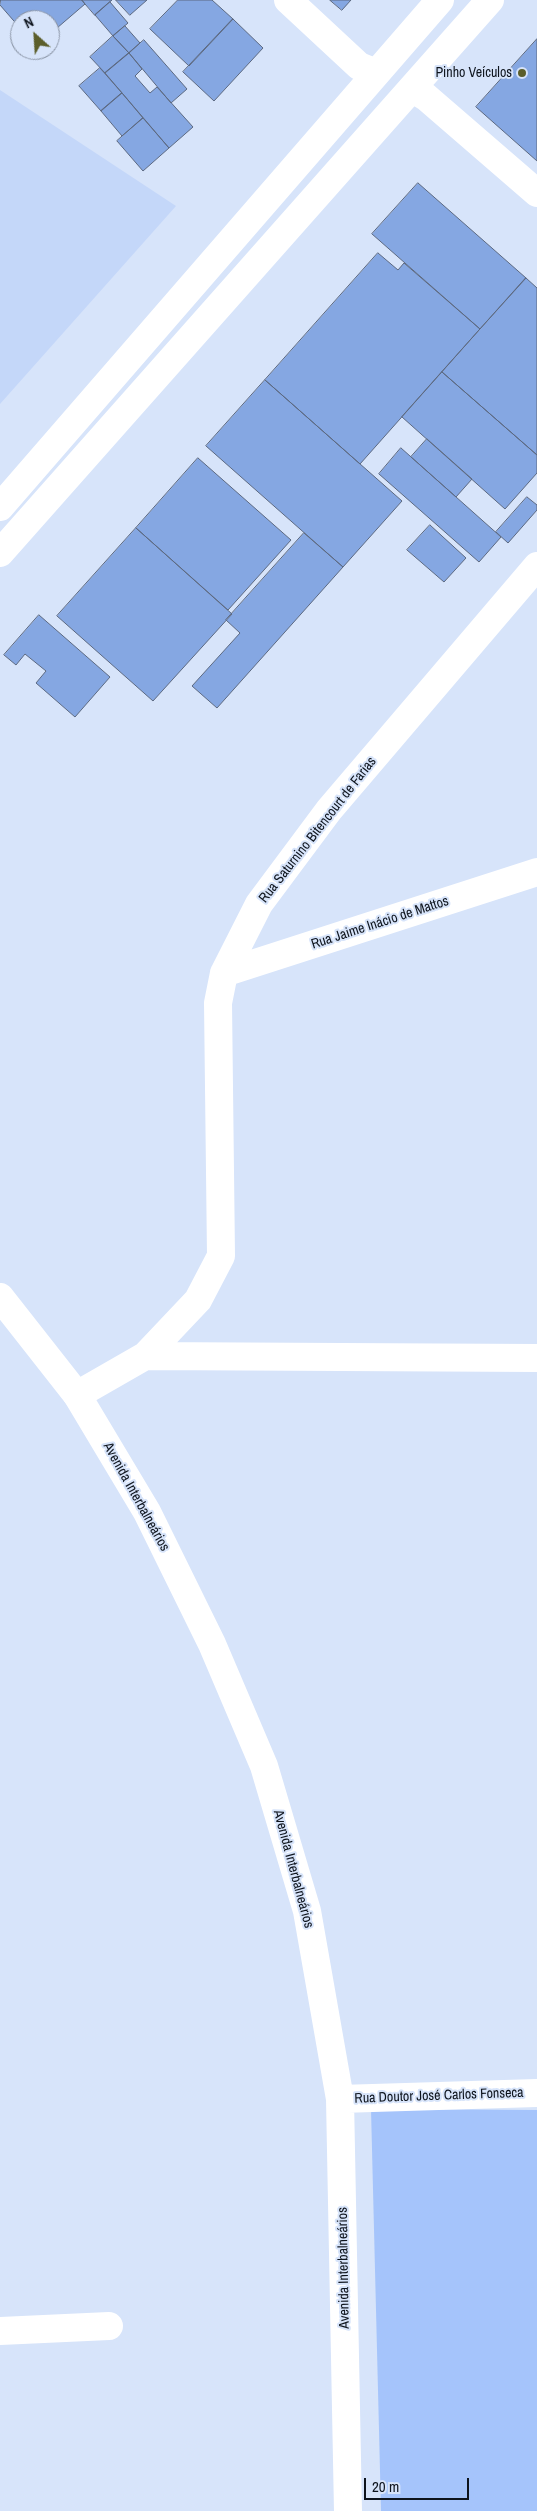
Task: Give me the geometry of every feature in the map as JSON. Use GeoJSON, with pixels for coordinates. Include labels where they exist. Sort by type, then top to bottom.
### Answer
{"type":"FeatureCollection","features":[{"type":"Feature","properties":{"kind":"street"},"geometry":{"type":"LineString","coordinates":[[288,0],[359,66],[376,73]]}},
{"type":"Feature","properties":{"kind":"street"},"geometry":{"type":"LineString","coordinates":[[0,507],[440,0]]}},
{"type":"Feature","properties":{"kind":"street"},"geometry":{"type":"LineString","coordinates":[[0,554],[490,0]]}},
{"type":"Feature","properties":{"kind":"street"},"geometry":{"type":"LineString","coordinates":[[413,89],[426,97],[537,193]]}},
{"type":"Feature","properties":{"kind":"street","name":"Rua Saturnino Bitencourt de Farias"},"geometry":{"type":"LineString","coordinates":[[145,1356],[198,1300],[221,1256],[218,1003],[224,973],[258,904],[329,810],[537,566]]}},
{"type":"Feature","properties":{"kind":"street","name":"Rua Jaime Inácio de Mattos"},"geometry":{"type":"LineString","coordinates":[[224,973],[537,872]]}},
{"type":"Feature","properties":{"kind":"street","name":"Avenida Interbalneários"},"geometry":{"type":"LineString","coordinates":[[0,1297],[77,1395],[147,1512],[212,1644],[264,1766],[307,1911],[340,2099],[348,2511]]}},
{"type":"Feature","properties":{"kind":"street"},"geometry":{"type":"LineString","coordinates":[[77,1395],[145,1356],[537,1358]]}},
{"type":"Feature","properties":{"kind":"street","name":"Rua Doutor José Carlos Fonseca"},"geometry":{"type":"LineString","coordinates":[[340,2099],[537,2093]]}},
{"type":"Feature","properties":{"kind":"street"},"geometry":{"type":"LineString","coordinates":[[0,2331],[109,2326]]}},
{"type":"Feature","properties":{"kind":"shaded area"},"geometry":{"type":"Polygon","coordinates":[[[0,90],[176,206],[0,404],[0,90]]]}},
{"type":"Feature","properties":{"kind":"shaded area"},"geometry":{"type":"Polygon","coordinates":[[[371,2109],[537,2110],[537,2511],[381,2511],[371,2109]]]}},
{"type":"Feature","properties":{"kind":"building"},"geometry":{"type":"Polygon","coordinates":[[[1,0],[82,0],[85,4],[60,25],[60,10],[10,10],[10,16],[0,5],[1,0]]]}},
{"type":"Feature","properties":{"kind":"building"},"geometry":{"type":"Polygon","coordinates":[[[82,0],[112,0],[95,15],[82,0]]]}},
{"type":"Feature","properties":{"kind":"building"},"geometry":{"type":"Polygon","coordinates":[[[116,0],[147,0],[130,15],[116,0]]]}},
{"type":"Feature","properties":{"kind":"building"},"geometry":{"type":"Polygon","coordinates":[[[178,0],[212,0],[233,19],[189,66],[150,29],[178,0]]]}},
{"type":"Feature","properties":{"kind":"building"},"geometry":{"type":"Polygon","coordinates":[[[330,0],[351,0],[342,10],[330,0]]]}},
{"type":"Feature","properties":{"kind":"building"},"geometry":{"type":"Polygon","coordinates":[[[110,2],[128,23],[113,36],[95,15],[110,2]]]}},
{"type":"Feature","properties":{"kind":"building"},"geometry":{"type":"Polygon","coordinates":[[[233,19],[263,48],[214,101],[183,72],[233,19]]]}},
{"type":"Feature","properties":{"kind":"building"},"geometry":{"type":"Polygon","coordinates":[[[125,26],[140,43],[129,53],[113,36],[125,26]]]}},
{"type":"Feature","properties":{"kind":"building"},"geometry":{"type":"Polygon","coordinates":[[[113,36],[129,53],[105,73],[90,57],[113,36]]]}},
{"type":"Feature","properties":{"kind":"building","name":"Pinho Veículos"},"geometry":{"type":"Polygon","coordinates":[[[537,39],[537,161],[476,107],[537,39]]]}},
{"type":"Feature","properties":{"kind":"building"},"geometry":{"type":"Polygon","coordinates":[[[144,40],[187,89],[171,103],[129,53],[144,40]]]}},
{"type":"Feature","properties":{"kind":"building"},"geometry":{"type":"Polygon","coordinates":[[[129,53],[142,69],[135,76],[150,93],[157,87],[193,127],[169,148],[105,73],[129,53]]]}},
{"type":"Feature","properties":{"kind":"building"},"geometry":{"type":"Polygon","coordinates":[[[100,68],[122,93],[101,111],[79,86],[100,68]]]}},
{"type":"Feature","properties":{"kind":"building"},"geometry":{"type":"Polygon","coordinates":[[[122,93],[143,118],[122,136],[101,111],[122,93]]]}},
{"type":"Feature","properties":{"kind":"building"},"geometry":{"type":"Polygon","coordinates":[[[143,118],[169,148],[143,171],[117,141],[143,118]]]}},
{"type":"Feature","properties":{"kind":"building"},"geometry":{"type":"Polygon","coordinates":[[[418,183],[526,278],[480,329],[372,234],[418,183]]]}},
{"type":"Feature","properties":{"kind":"building"},"geometry":{"type":"Polygon","coordinates":[[[378,253],[398,270],[404,263],[480,329],[360,464],[265,380],[378,253]]]}},
{"type":"Feature","properties":{"kind":"building"},"geometry":{"type":"Polygon","coordinates":[[[526,278],[537,288],[537,455],[442,372],[526,278]]]}},
{"type":"Feature","properties":{"kind":"building"},"geometry":{"type":"Polygon","coordinates":[[[442,372],[537,455],[537,473],[505,509],[402,417],[442,372]]]}},
{"type":"Feature","properties":{"kind":"building"},"geometry":{"type":"Polygon","coordinates":[[[265,380],[402,501],[343,567],[206,446],[265,380]]]}},
{"type":"Feature","properties":{"kind":"building"},"geometry":{"type":"Polygon","coordinates":[[[427,439],[472,479],[456,497],[411,457],[427,439]]]}},
{"type":"Feature","properties":{"kind":"building"},"geometry":{"type":"Polygon","coordinates":[[[401,448],[501,537],[479,562],[379,474],[401,448]]]}},
{"type":"Feature","properties":{"kind":"building"},"geometry":{"type":"Polygon","coordinates":[[[198,458],[291,540],[228,610],[136,528],[198,458]]]}},
{"type":"Feature","properties":{"kind":"building"},"geometry":{"type":"Polygon","coordinates":[[[527,497],[537,505],[537,510],[508,543],[496,532],[527,497]]]}},
{"type":"Feature","properties":{"kind":"building"},"geometry":{"type":"Polygon","coordinates":[[[430,525],[466,558],[444,582],[407,550],[430,525]]]}},
{"type":"Feature","properties":{"kind":"building"},"geometry":{"type":"Polygon","coordinates":[[[136,528],[232,614],[153,701],[57,616],[136,528]]]}},
{"type":"Feature","properties":{"kind":"building"},"geometry":{"type":"Polygon","coordinates":[[[304,533],[343,567],[217,708],[192,686],[240,633],[226,620],[304,533]]]}},
{"type":"Feature","properties":{"kind":"building"},"geometry":{"type":"Polygon","coordinates":[[[39,615],[110,677],[75,717],[36,683],[46,671],[25,654],[16,665],[4,655],[39,615]]]}},
{"type":"Feature","properties":{"kind":"place","name":"Pinho Veículos"},"geometry":{"type":"Point","coordinates":[522,73]}}]}
